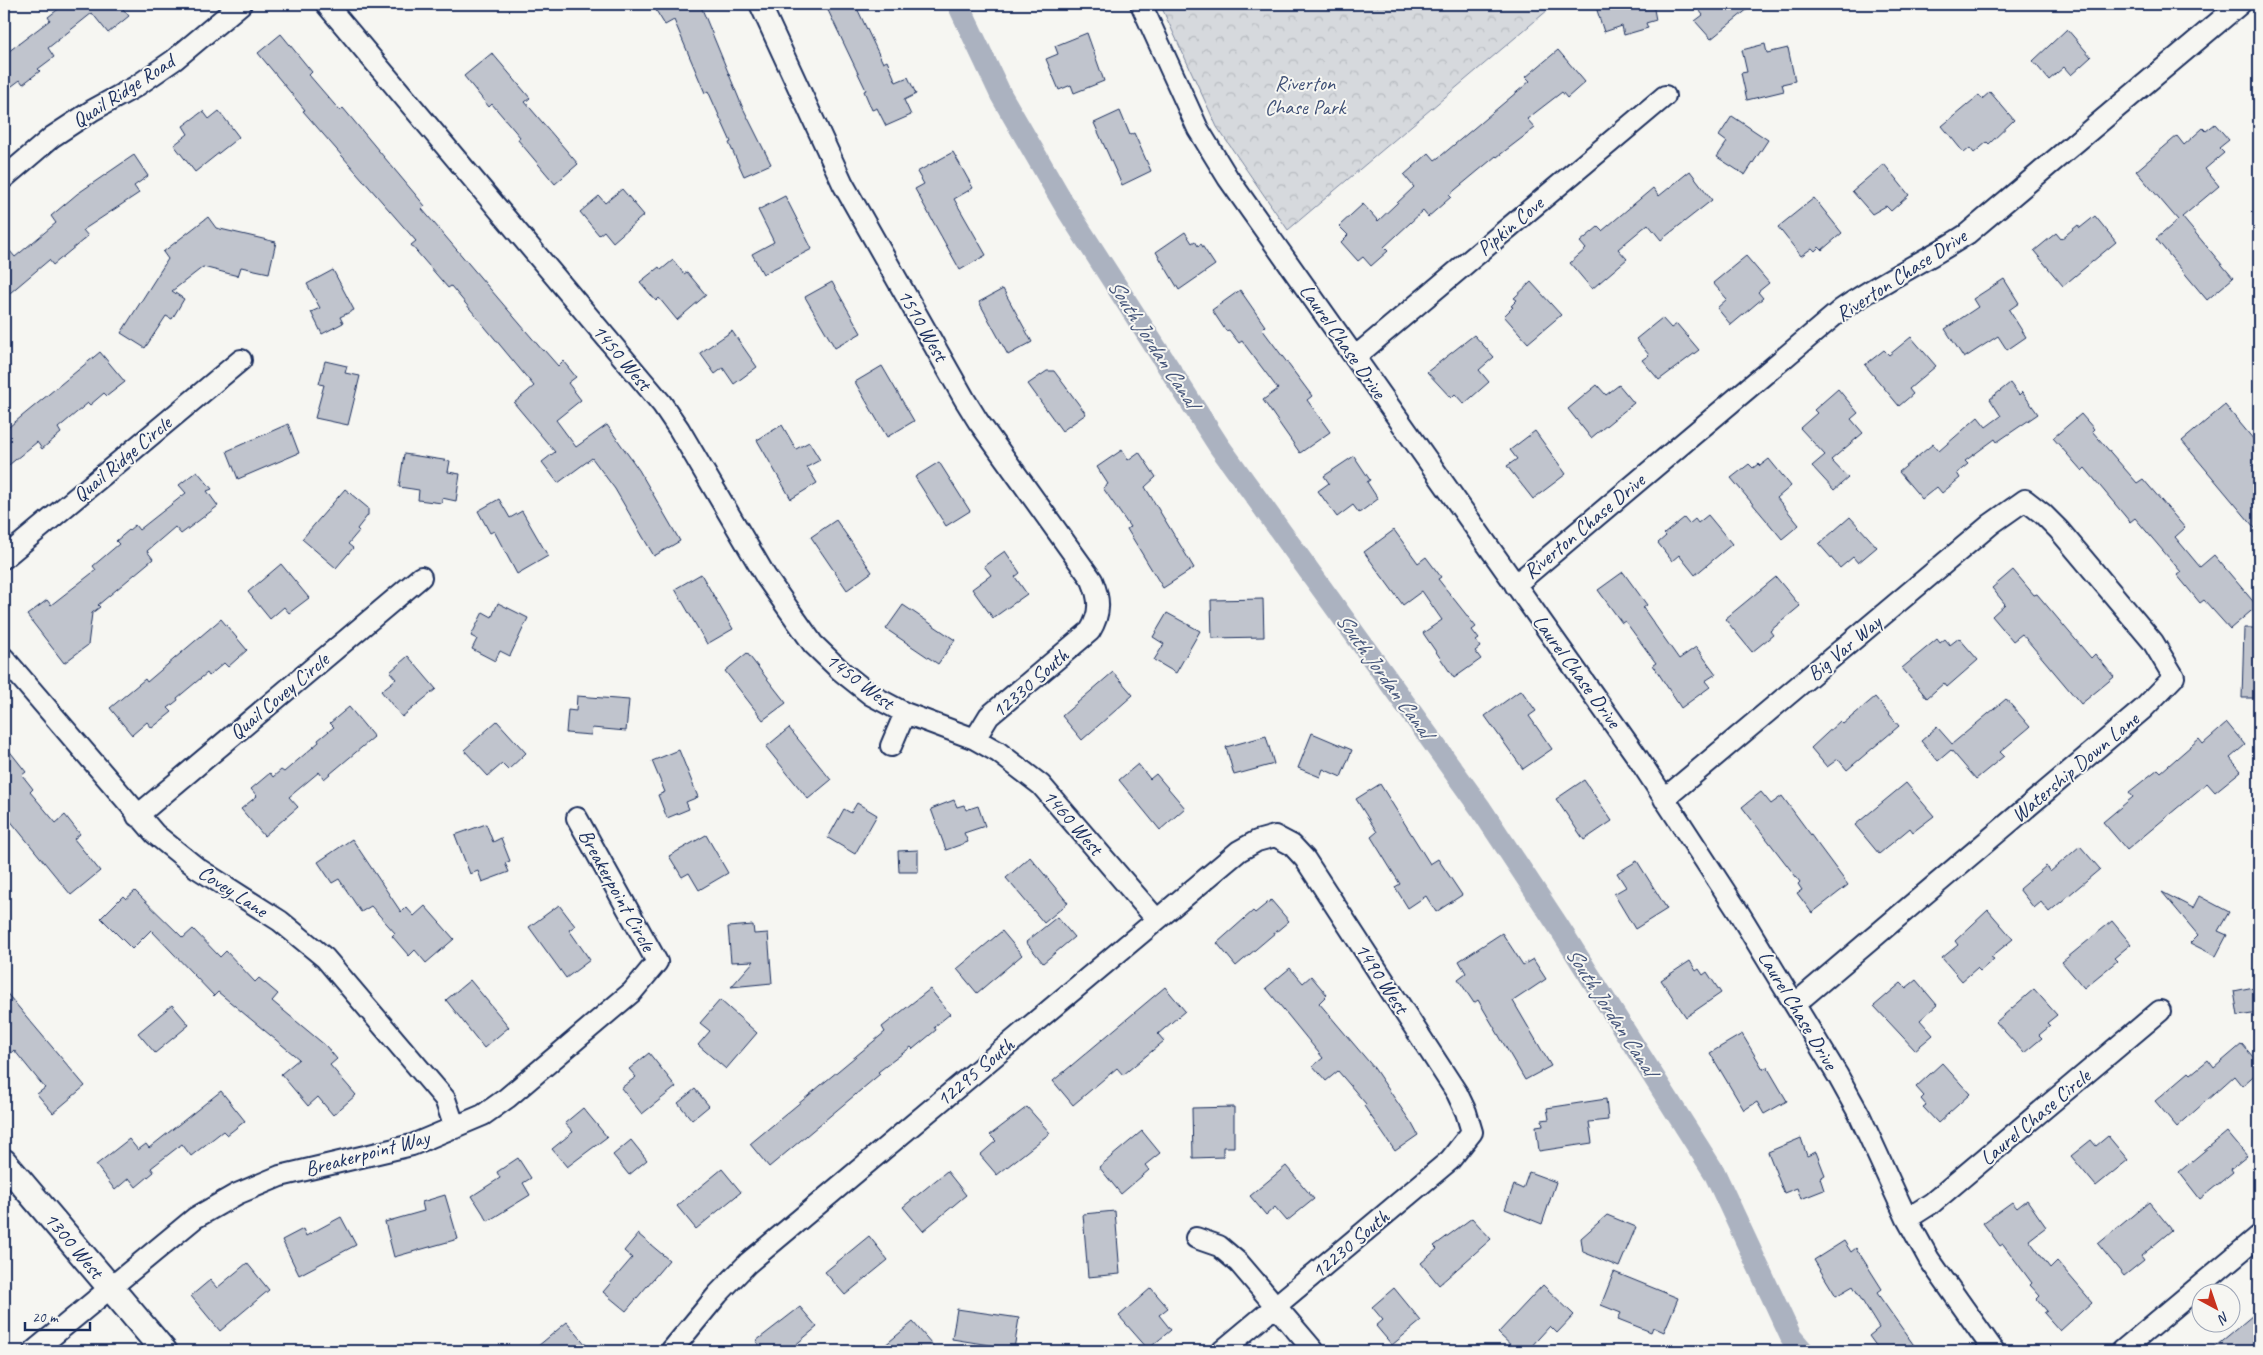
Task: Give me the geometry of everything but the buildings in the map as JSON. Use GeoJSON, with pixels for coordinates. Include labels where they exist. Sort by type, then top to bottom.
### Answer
{"type":"FeatureCollection","features":[{"type":"Feature","properties":{"kind":"street","name":"Quail Ridge Road"},"geometry":{"type":"LineString","coordinates":[[4,178],[52,137],[93,110],[135,87],[174,60],[241,4]]}},
{"type":"Feature","properties":{"kind":"street","name":"1450 West"},"geometry":{"type":"LineString","coordinates":[[326,4],[662,404],[679,429],[766,577],[813,644],[840,671],[871,695],[905,713],[975,739]]}},
{"type":"Feature","properties":{"kind":"street","name":"1510 West"},"geometry":{"type":"LineString","coordinates":[[760,4],[843,184],[965,400],[1092,580],[1098,594],[1099,608],[1097,621],[1090,631]]}},
{"type":"Feature","properties":{"kind":"street","name":"Laurel Chase Drive"},"geometry":{"type":"LineString","coordinates":[[1141,4],[1198,129],[1228,178],[1614,722],[1795,1004],[1860,1114],[1907,1219],[1940,1275],[1994,1351]]}},
{"type":"Feature","properties":{"kind":"street","name":"Riverton Chase Drive"},"geometry":{"type":"LineString","coordinates":[[1515,584],[1842,309],[1872,288],[1936,254],[1967,234],[2240,4]]}},
{"type":"Feature","properties":{"kind":"street","name":"Pipkin Cove"},"geometry":{"type":"LineString","coordinates":[[1355,357],[1665,96]]}},
{"type":"Feature","properties":{"kind":"street","name":"Quail Ridge Circle"},"geometry":{"type":"LineString","coordinates":[[4,558],[241,360]]}},
{"type":"Feature","properties":{"kind":"street","name":"Big Var Way"},"geometry":{"type":"LineString","coordinates":[[1664,799],[1991,524],[2025,500]]}},
{"type":"Feature","properties":{"kind":"street","name":"Watership Down Lane"},"geometry":{"type":"LineString","coordinates":[[1795,1004],[2143,709],[2174,678],[2153,642],[2060,530],[2025,500]]}},
{"type":"Feature","properties":{"kind":"street","name":"Quail Covey Circle"},"geometry":{"type":"LineString","coordinates":[[137,816],[421,577]]}},
{"type":"Feature","properties":{"kind":"street","name":"12330 South"},"geometry":{"type":"LineString","coordinates":[[975,739],[989,716],[1090,631]]}},
{"type":"Feature","properties":{"kind":"street","name":"Covey Lane"},"geometry":{"type":"LineString","coordinates":[[4,658],[137,816],[176,852],[280,922],[325,958],[445,1099],[455,1128]]}},
{"type":"Feature","properties":{"kind":"street","name":"1450 West"},"geometry":{"type":"LineString","coordinates":[[891,746],[905,713]]}},
{"type":"Feature","properties":{"kind":"street","name":"1460 West"},"geometry":{"type":"LineString","coordinates":[[975,739],[998,752],[1041,785],[1157,920]]}},
{"type":"Feature","properties":{"kind":"street","name":"Breakerpoint Circle"},"geometry":{"type":"LineString","coordinates":[[577,818],[657,962]]}},
{"type":"Feature","properties":{"kind":"street","name":"12295 South"},"geometry":{"type":"LineString","coordinates":[[671,1351],[718,1294],[748,1263],[1239,850],[1257,841],[1275,836]]}},
{"type":"Feature","properties":{"kind":"street","name":"1490 West"},"geometry":{"type":"LineString","coordinates":[[1275,836],[1292,845],[1304,859],[1457,1093],[1466,1112],[1472,1132]]}},
{"type":"Feature","properties":{"kind":"street","name":"Breakerpoint Way"},"geometry":{"type":"LineString","coordinates":[[34,1351],[195,1218],[236,1194],[280,1176],[412,1145],[483,1115],[507,1098],[632,992],[657,962]]}},
{"type":"Feature","properties":{"kind":"street","name":"Laurel Chase Circle"},"geometry":{"type":"LineString","coordinates":[[1907,1219],[1932,1203],[2160,1012]]}},
{"type":"Feature","properties":{"kind":"street","name":"12230 South"},"geometry":{"type":"LineString","coordinates":[[1222,1351],[1450,1160],[1472,1132]]}},
{"type":"Feature","properties":{"kind":"street","name":"1300 West"},"geometry":{"type":"LineString","coordinates":[[4,1162],[164,1351]]}},
{"type":"Feature","properties":{"kind":"street"},"geometry":{"type":"LineString","coordinates":[[2122,1351],[2259,1236]]}},
{"type":"Feature","properties":{"kind":"street"},"geometry":{"type":"LineString","coordinates":[[1196,1238],[1219,1246],[1239,1263],[1314,1351]]}},
{"type":"Feature","properties":{"kind":"green space","name":"Riverton Chase Park"},"geometry":{"type":"Polygon","coordinates":[[[1160,4],[1555,4],[1288,230],[1217,127],[1160,4]]]}},
{"type":"Feature","properties":{"kind":"waterway","name":"South Jordan Canal"},"geometry":{"type":"LineString","coordinates":[[958,4],[1001,95],[1068,211],[1219,446],[1481,809],[1557,924],[1714,1172],[1791,1337],[1803,1351]]}}]}
